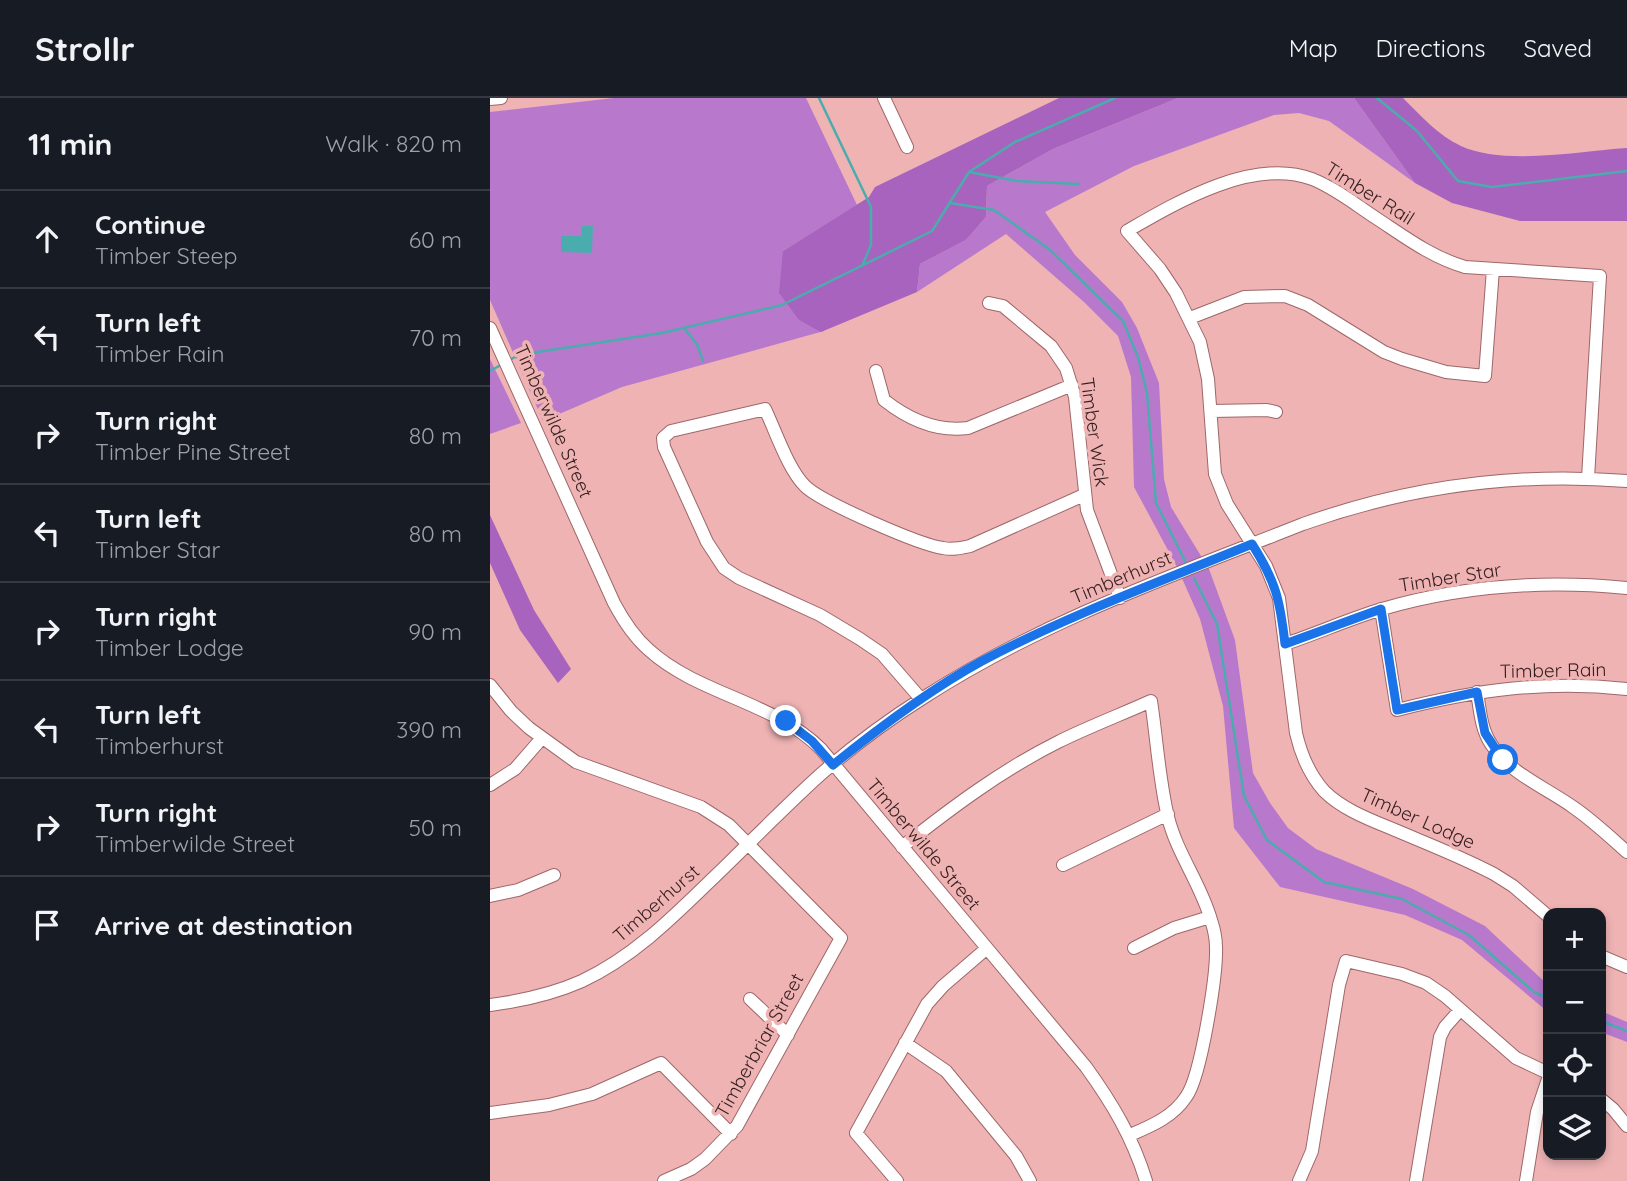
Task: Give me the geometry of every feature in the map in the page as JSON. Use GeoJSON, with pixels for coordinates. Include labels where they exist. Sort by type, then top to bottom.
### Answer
{"type":"FeatureCollection","features":[{"type":"Feature","properties":{"kind":"street"},"geometry":{"type":"LineString","coordinates":[[490,99],[501,98]]}},
{"type":"Feature","properties":{"kind":"street"},"geometry":{"type":"LineString","coordinates":[[884,98],[907,148]]}},
{"type":"Feature","properties":{"kind":"street","name":"Timber Rail"},"geometry":{"type":"LineString","coordinates":[[1127,232],[1152,217],[1235,180],[1261,174],[1293,174],[1324,184],[1430,254],[1465,267],[1600,276],[1588,478]]}},
{"type":"Feature","properties":{"kind":"street","name":"Timber Lodge"},"geometry":{"type":"LineString","coordinates":[[1127,232],[1160,269],[1190,318],[1203,355],[1209,379],[1215,474],[1227,504],[1277,589],[1301,753],[1309,771],[1325,792],[1354,812],[1494,874],[1543,912]]}},
{"type":"Feature","properties":{"kind":"street"},"geometry":{"type":"LineString","coordinates":[[1190,318],[1244,297],[1285,296],[1308,305],[1384,352],[1446,372],[1485,376],[1493,269]]}},
{"type":"Feature","properties":{"kind":"street","name":"Timber Wick"},"geometry":{"type":"LineString","coordinates":[[989,303],[1003,306],[1051,346],[1066,368],[1072,385],[1084,495],[1094,532],[1120,598]]}},
{"type":"Feature","properties":{"kind":"street","name":"Timberwilde Street"},"geometry":{"type":"LineString","coordinates":[[493,334],[614,603],[635,635],[650,651],[676,669],[786,721],[812,741],[1086,1067],[1112,1103],[1130,1135],[1146,1181]]}},
{"type":"Feature","properties":{"kind":"street"},"geometry":{"type":"LineString","coordinates":[[876,371],[884,400],[919,422],[949,430],[968,428],[1072,385]]}},
{"type":"Feature","properties":{"kind":"street"},"geometry":{"type":"LineString","coordinates":[[921,699],[882,654],[860,639],[820,615],[739,579],[724,568],[707,542],[664,447],[663,438],[671,431],[765,409],[805,486],[816,494],[923,544],[950,549],[970,546],[1084,495]]}},
{"type":"Feature","properties":{"kind":"street"},"geometry":{"type":"LineString","coordinates":[[1211,411],[1276,412]]}},
{"type":"Feature","properties":{"kind":"street","name":"Timberhurst"},"geometry":{"type":"LineString","coordinates":[[490,1005],[531,998],[560,989],[610,965],[655,933],[833,765],[921,699],[982,662],[1120,598],[1339,511],[1388,498],[1506,480],[1588,478],[1627,481]]}},
{"type":"Feature","properties":{"kind":"street","name":"Timber Star"},"geometry":{"type":"LineString","coordinates":[[1285,644],[1381,609],[1451,593],[1555,584],[1627,588]]}},
{"type":"Feature","properties":{"kind":"street","name":"Timber Rain"},"geometry":{"type":"LineString","coordinates":[[1381,609],[1397,710],[1477,692],[1536,685],[1627,689]]}},
{"type":"Feature","properties":{"kind":"street"},"geometry":{"type":"LineString","coordinates":[[490,685],[510,711],[576,762],[701,807],[729,825],[749,844]]}},
{"type":"Feature","properties":{"kind":"street"},"geometry":{"type":"LineString","coordinates":[[1477,692],[1485,733],[1503,760],[1516,772],[1542,786],[1591,820],[1627,852]]}},
{"type":"Feature","properties":{"kind":"street"},"geometry":{"type":"LineString","coordinates":[[902,847],[995,778],[1058,742],[1151,701],[1168,814],[1176,842],[1203,896],[1210,917],[1215,935],[1216,962],[1197,1076],[1186,1097],[1170,1115],[1130,1135]]}},
{"type":"Feature","properties":{"kind":"street"},"geometry":{"type":"LineString","coordinates":[[490,785],[515,769],[542,738]]}},
{"type":"Feature","properties":{"kind":"street"},"geometry":{"type":"LineString","coordinates":[[1063,865],[1168,814]]}},
{"type":"Feature","properties":{"kind":"street","name":"Timberbriar Street"},"geometry":{"type":"LineString","coordinates":[[664,1181],[691,1169],[731,1134],[745,1114],[841,938],[749,844]]}},
{"type":"Feature","properties":{"kind":"street"},"geometry":{"type":"LineString","coordinates":[[490,896],[518,890],[554,875]]}},
{"type":"Feature","properties":{"kind":"street"},"geometry":{"type":"LineString","coordinates":[[1134,948],[1174,928],[1210,917]]}},
{"type":"Feature","properties":{"kind":"street"},"geometry":{"type":"LineString","coordinates":[[897,1181],[856,1133],[921,1013],[935,994],[986,949]]}},
{"type":"Feature","properties":{"kind":"street"},"geometry":{"type":"LineString","coordinates":[[1606,958],[1627,967]]}},
{"type":"Feature","properties":{"kind":"street"},"geometry":{"type":"LineString","coordinates":[[1299,1181],[1312,1151],[1339,985],[1346,961],[1417,979],[1436,989],[1516,1058],[1543,1071]]}},
{"type":"Feature","properties":{"kind":"street"},"geometry":{"type":"LineString","coordinates":[[750,999],[788,1035]]}},
{"type":"Feature","properties":{"kind":"street"},"geometry":{"type":"LineString","coordinates":[[1416,1181],[1440,1037],[1460,1010]]}},
{"type":"Feature","properties":{"kind":"street"},"geometry":{"type":"LineString","coordinates":[[905,1043],[946,1071],[1016,1156],[1030,1181]]}},
{"type":"Feature","properties":{"kind":"street"},"geometry":{"type":"LineString","coordinates":[[490,1113],[549,1105],[592,1094],[661,1063],[731,1134]]}},
{"type":"Feature","properties":{"kind":"street"},"geometry":{"type":"LineString","coordinates":[[1526,1181],[1537,1112],[1543,1094]]}},
{"type":"Feature","properties":{"kind":"street"},"geometry":{"type":"LineString","coordinates":[[1606,1103],[1627,1126]]}},
{"type":"Feature","properties":{"kind":"shaded area"},"geometry":{"type":"Polygon","coordinates":[[[614,98],[806,98],[857,205],[783,251],[799,320],[824,331],[622,387],[543,421],[490,300],[490,112],[614,98]]]}},
{"type":"Feature","properties":{"kind":"shaded area"},"geometry":{"type":"Polygon","coordinates":[[[1059,98],[1178,98],[1053,149],[987,186],[986,217],[966,240],[920,264],[917,292],[821,332],[799,320],[779,293],[783,251],[869,197],[875,187],[1059,98]]]}},
{"type":"Feature","properties":{"kind":"shaded area"},"geometry":{"type":"Polygon","coordinates":[[[1178,98],[1354,98],[1415,183],[1329,121],[1299,113],[1274,115],[1134,166],[1045,212],[1075,255],[1122,302],[1137,328],[1159,383],[1164,479],[1171,507],[1209,569],[1235,640],[1253,773],[1270,803],[1288,828],[1316,849],[1413,889],[1485,926],[1543,980],[1543,1008],[1462,940],[1405,915],[1280,887],[1234,828],[1223,706],[1200,619],[1177,567],[1134,487],[1131,377],[1118,336],[1084,302],[1006,234],[917,292],[920,264],[966,240],[986,217],[987,186],[1053,149],[1178,98]]]}},
{"type":"Feature","properties":{"kind":"shaded area"},"geometry":{"type":"Polygon","coordinates":[[[1354,98],[1403,98],[1445,137],[1479,152],[1542,156],[1627,148],[1627,221],[1520,221],[1452,203],[1415,183],[1354,98]]]}},
{"type":"Feature","properties":{"kind":"shaded area"},"geometry":{"type":"Polygon","coordinates":[[[490,359],[521,423],[490,434],[490,359]]]}},
{"type":"Feature","properties":{"kind":"shaded area"},"geometry":{"type":"Polygon","coordinates":[[[490,515],[534,610],[571,669],[558,683],[520,630],[490,563],[490,515]]]}},
{"type":"Feature","properties":{"kind":"shaded area"},"geometry":{"type":"Polygon","coordinates":[[[1606,1013],[1627,1022],[1627,1042],[1606,1034],[1606,1013]]]}},
{"type":"Feature","properties":{"kind":"water"},"geometry":{"type":"Polygon","coordinates":[[[582,226],[593,226],[592,253],[561,252],[561,236],[581,236],[582,226]]]}},
{"type":"Feature","properties":{"kind":"waterway"},"geometry":{"type":"LineString","coordinates":[[819,98],[871,207],[871,245],[862,266]]}},
{"type":"Feature","properties":{"kind":"waterway"},"geometry":{"type":"LineString","coordinates":[[510,360],[518,355],[662,333],[782,305],[932,231],[969,172],[1015,142],[1115,98]]}},
{"type":"Feature","properties":{"kind":"waterway"},"geometry":{"type":"LineString","coordinates":[[1377,98],[1417,131],[1458,181],[1492,187],[1627,171]]}},
{"type":"Feature","properties":{"kind":"waterway"},"geometry":{"type":"LineString","coordinates":[[969,172],[1017,181],[1079,184]]}},
{"type":"Feature","properties":{"kind":"waterway"},"geometry":{"type":"LineString","coordinates":[[950,203],[994,210],[1049,249],[1123,321],[1138,357],[1147,393],[1156,503],[1186,563]]}},
{"type":"Feature","properties":{"kind":"waterway"},"geometry":{"type":"LineString","coordinates":[[684,328],[697,344],[703,361]]}},
{"type":"Feature","properties":{"kind":"waterway"},"geometry":{"type":"LineString","coordinates":[[490,371],[501,365]]}},
{"type":"Feature","properties":{"kind":"waterway"},"geometry":{"type":"LineString","coordinates":[[1194,578],[1217,624],[1244,796],[1267,840],[1324,882],[1402,899],[1469,935],[1534,992],[1543,996]]}},
{"type":"Feature","properties":{"kind":"waterway"},"geometry":{"type":"LineString","coordinates":[[1606,1023],[1627,1031]]}},
{"type":"Feature","properties":{"kind":"route"},"geometry":{"type":"LineString","coordinates":[[786,721],[804,733],[833,765],[921,699],[982,662],[1074,617],[1252,544],[1274,581],[1281,606],[1285,644],[1381,609],[1397,710],[1477,692],[1485,733],[1503,760]]}}]}
